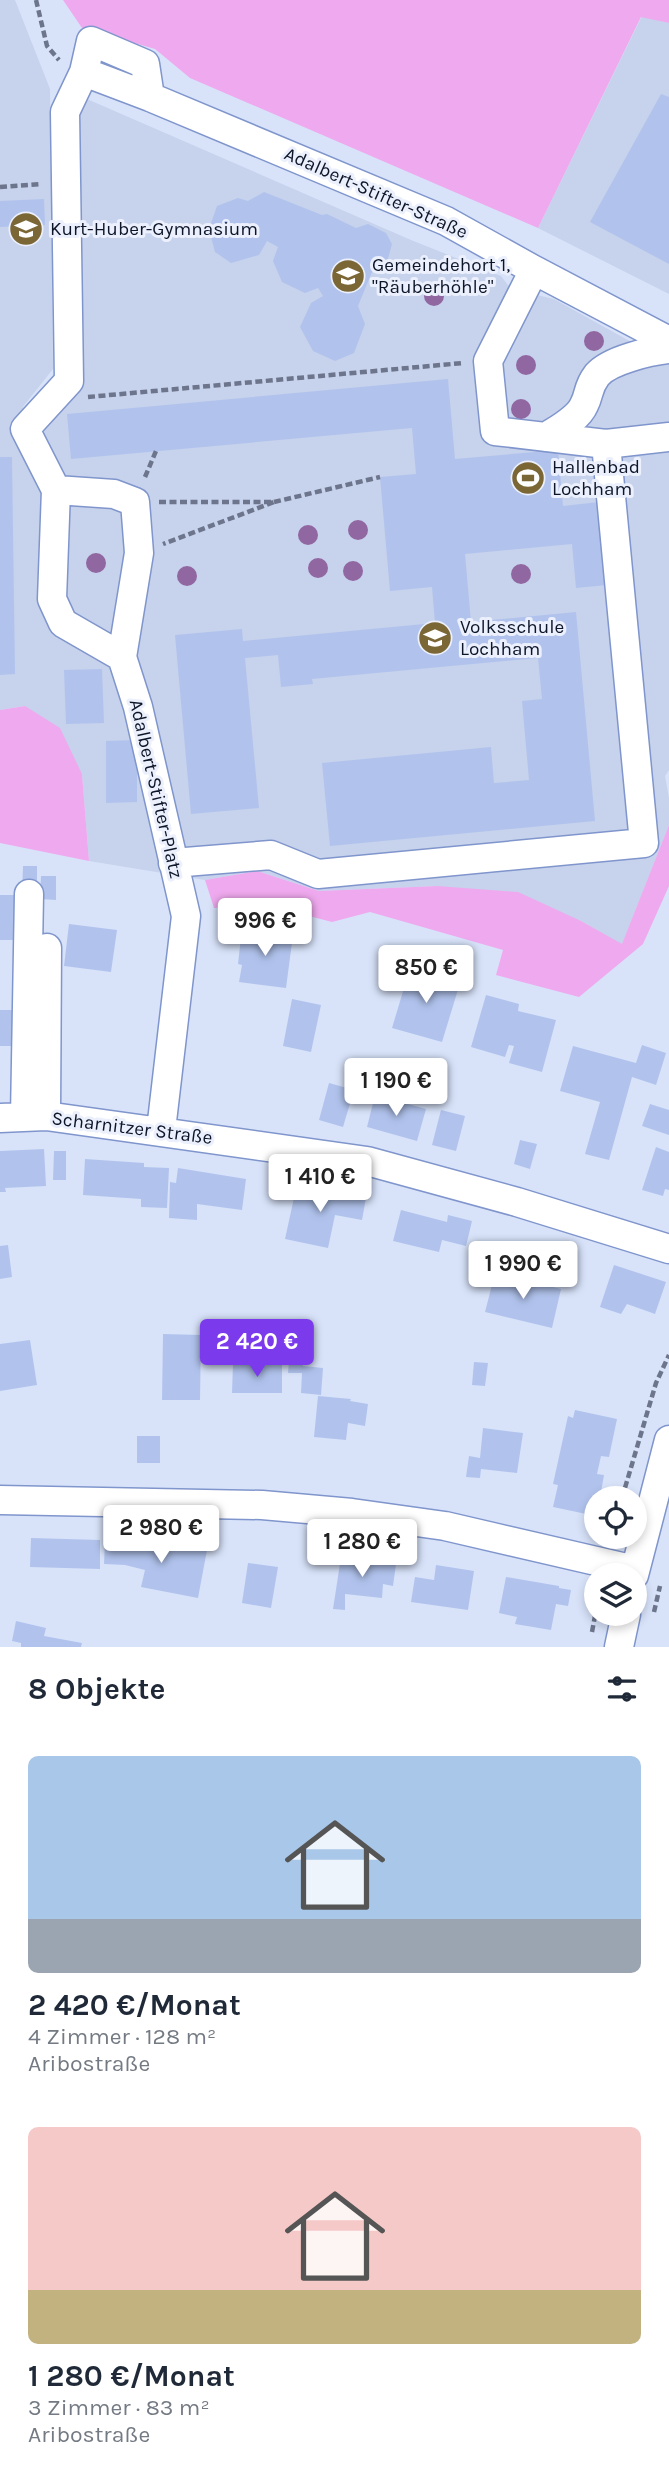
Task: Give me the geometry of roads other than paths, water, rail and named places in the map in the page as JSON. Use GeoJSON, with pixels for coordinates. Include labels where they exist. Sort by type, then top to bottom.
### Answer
{"type":"FeatureCollection","features":[{"type":"Feature","properties":{"kind":"street","name":"Adalbert-Stifter-Straße"},"geometry":{"type":"LineString","coordinates":[[56,490],[25,429],[69,381],[65,112],[84,72],[91,41],[145,64],[150,97],[446,221],[669,341]]}},
{"type":"Feature","properties":{"kind":"street"},"geometry":{"type":"LineString","coordinates":[[534,270],[488,361],[495,431],[606,444],[669,437]]}},
{"type":"Feature","properties":{"kind":"street"},"geometry":{"type":"LineString","coordinates":[[546,437],[567,423],[584,406],[588,387],[599,372],[632,357],[669,349]]}},
{"type":"Feature","properties":{"kind":"street"},"geometry":{"type":"LineString","coordinates":[[173,863],[271,855],[318,874],[644,843],[606,444]]}},
{"type":"Feature","properties":{"kind":"street"},"geometry":{"type":"LineString","coordinates":[[56,490],[52,599],[63,623],[122,657]]}},
{"type":"Feature","properties":{"kind":"street","name":"Adalbert-Stifter-Platz"},"geometry":{"type":"LineString","coordinates":[[56,490],[114,494],[135,502],[139,553],[122,657],[138,707],[186,916],[161,1130]]}},
{"type":"Feature","properties":{"kind":"street"},"geometry":{"type":"LineString","coordinates":[[23,1117],[38,897]]}},
{"type":"Feature","properties":{"kind":"street","name":"Scharnitzer Straße"},"geometry":{"type":"LineString","coordinates":[[23,1117],[161,1130],[367,1161],[517,1202],[669,1249]]}},
{"type":"Feature","properties":{"kind":"street"},"geometry":{"type":"LineString","coordinates":[[646,1563],[669,1440]]}},
{"type":"Feature","properties":{"kind":"street"},"geometry":{"type":"LineString","coordinates":[[0,1500],[262,1505],[352,1513],[445,1526],[595,1563]]}},
{"type":"Feature","properties":{"kind":"street"},"geometry":{"type":"LineString","coordinates":[[619,1647],[633,1626]]}},
{"type":"Feature","properties":{"kind":"place","name":"Kurt-Huber-Gymnasium"},"geometry":{"type":"Point","coordinates":[26,229]}},
{"type":"Feature","properties":{"kind":"place","name":"Gemeindehort 1, \"Räuberhöhle\""},"geometry":{"type":"Point","coordinates":[348,276]}},
{"type":"Feature","properties":{"kind":"place","name":"Hallenbad Lochham"},"geometry":{"type":"Point","coordinates":[528,478]}},
{"type":"Feature","properties":{"kind":"place","name":"Volksschule Lochham"},"geometry":{"type":"Point","coordinates":[435,638]}}]}
